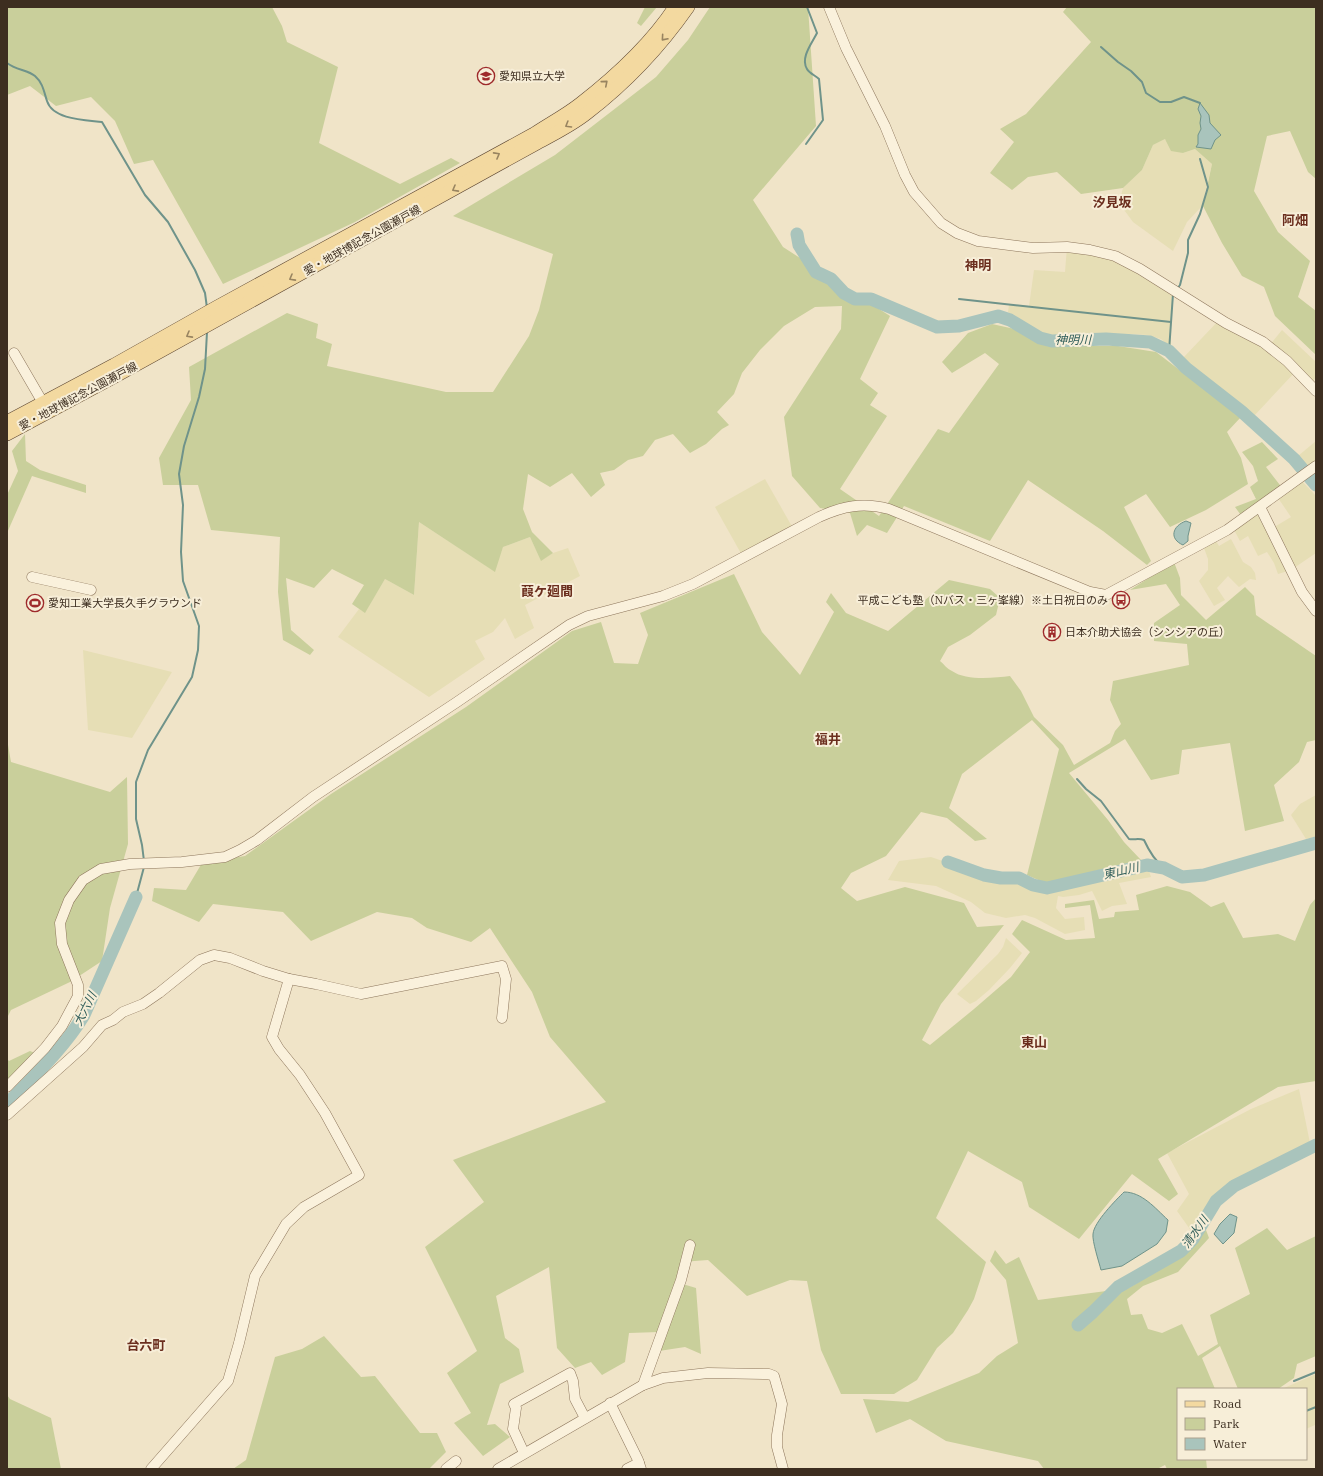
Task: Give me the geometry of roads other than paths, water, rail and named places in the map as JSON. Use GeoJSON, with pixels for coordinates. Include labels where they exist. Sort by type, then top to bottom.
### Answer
{"type":"FeatureCollection","features":[{"type":"Feature","properties":{"kind":"main road","name":"愛・地球博記念公園瀬戸線"},"geometry":{"type":"LineString","coordinates":[[7,434],[45,408],[117,370],[220,312],[534,134],[580,105],[633,58],[665,22],[675,7]]}},
{"type":"Feature","properties":{"kind":"main road","name":"愛・地球博記念公園瀬戸線"},"geometry":{"type":"LineString","coordinates":[[220,312],[537,143],[586,114],[641,64],[674,27],[688,7]]}},
{"type":"Feature","properties":{"kind":"main road","name":"愛・地球博記念公園瀬戸線"},"geometry":{"type":"LineString","coordinates":[[7,422],[45,408]]}},
{"type":"Feature","properties":{"kind":"street"},"geometry":{"type":"LineString","coordinates":[[829,7],[846,48],[885,126],[905,175],[914,192],[941,223],[957,233],[978,241],[1033,248],[1067,247],[1090,250],[1115,256],[1140,269],[1226,323],[1263,342],[1287,361],[1316,391]]}},
{"type":"Feature","properties":{"kind":"street"},"geometry":{"type":"LineString","coordinates":[[14,353],[45,408]]}},
{"type":"Feature","properties":{"kind":"street"},"geometry":{"type":"LineString","coordinates":[[7,1087],[45,1048],[62,1026],[78,996],[78,985],[62,944],[60,923],[69,900],[83,880],[101,869],[130,864],[182,862],[224,857],[240,850],[257,840],[313,797],[457,702],[569,625],[588,616],[663,596],[693,584],[837,509],[875,505],[889,509],[1090,592],[1106,595],[1227,530],[1308,471]]}},
{"type":"Feature","properties":{"kind":"street"},"geometry":{"type":"LineString","coordinates":[[1260,507],[1302,592],[1316,611]]}},
{"type":"Feature","properties":{"kind":"street"},"geometry":{"type":"LineString","coordinates":[[32,577],[91,590]]}},
{"type":"Feature","properties":{"kind":"street"},"geometry":{"type":"LineString","coordinates":[[7,1115],[83,1047],[102,1025],[113,1020],[123,1012],[143,1004],[200,960],[214,955],[230,958],[289,979],[361,994],[502,966],[506,979],[502,1018]]}},
{"type":"Feature","properties":{"kind":"street"},"geometry":{"type":"LineString","coordinates":[[152,1469],[228,1381],[255,1276],[286,1224],[304,1207],[359,1175],[325,1113],[300,1075],[279,1049],[272,1037],[289,979]]}},
{"type":"Feature","properties":{"kind":"street"},"geometry":{"type":"LineString","coordinates":[[643,1385],[680,1280],[690,1245]]}},
{"type":"Feature","properties":{"kind":"street"},"geometry":{"type":"LineString","coordinates":[[524,1453],[513,1429],[516,1408],[514,1404],[570,1373],[573,1381],[575,1400],[585,1418]]}},
{"type":"Feature","properties":{"kind":"street"},"geometry":{"type":"LineString","coordinates":[[498,1469],[643,1385],[672,1376],[708,1373],[769,1374],[774,1376],[782,1404],[777,1436],[777,1447],[783,1469]]}},
{"type":"Feature","properties":{"kind":"street"},"geometry":{"type":"LineString","coordinates":[[610,1403],[640,1466],[627,1469]]}},
{"type":"Feature","properties":{"kind":"street"},"geometry":{"type":"LineString","coordinates":[[446,1469],[456,1461]]}},
{"type":"Feature","properties":{"kind":"water"},"geometry":{"type":"Polygon","coordinates":[[[1200,103],[1209,115],[1210,123],[1221,135],[1215,140],[1211,149],[1196,147],[1198,144],[1198,135],[1201,129],[1201,116],[1198,109],[1200,103]]]}},
{"type":"Feature","properties":{"kind":"water"},"geometry":{"type":"Polygon","coordinates":[[[1186,521],[1191,523],[1188,541],[1183,545],[1176,539],[1174,533],[1175,529],[1181,523],[1186,521]]]}},
{"type":"Feature","properties":{"kind":"water"},"geometry":{"type":"Polygon","coordinates":[[[1124,1192],[1137,1195],[1142,1198],[1168,1220],[1166,1232],[1157,1244],[1122,1266],[1101,1270],[1094,1241],[1094,1229],[1106,1212],[1124,1192]]]}},
{"type":"Feature","properties":{"kind":"water"},"geometry":{"type":"Polygon","coordinates":[[[1230,1214],[1237,1217],[1234,1233],[1223,1244],[1214,1234],[1220,1224],[1230,1214]]]}},
{"type":"Feature","properties":{"kind":"waterway"},"geometry":{"type":"LineString","coordinates":[[806,144],[823,120],[819,79],[811,73],[805,65],[806,55],[817,33],[807,7]]}},
{"type":"Feature","properties":{"kind":"waterway"},"geometry":{"type":"LineString","coordinates":[[1101,47],[1131,71],[1142,82],[1146,93],[1160,102],[1171,102],[1184,97],[1200,103]]}},
{"type":"Feature","properties":{"kind":"waterway"},"geometry":{"type":"LineString","coordinates":[[7,63],[35,76],[42,85],[50,107],[56,112],[71,118],[102,122],[145,195],[168,222],[195,270],[205,293],[207,308]]}},
{"type":"Feature","properties":{"kind":"waterway"},"geometry":{"type":"LineString","coordinates":[[1177,289],[1180,285],[1188,253],[1188,240],[1200,214],[1208,187],[1200,159]]}},
{"type":"Feature","properties":{"kind":"waterway","name":"神明川"},"geometry":{"type":"LineString","coordinates":[[797,234],[799,245],[816,272],[831,279],[844,293],[855,299],[871,299],[937,327],[959,326],[998,316],[1010,320],[1040,338],[1052,341],[1106,339],[1150,342],[1169,351],[1186,368],[1241,411],[1294,459],[1316,485]]}},
{"type":"Feature","properties":{"kind":"waterway"},"geometry":{"type":"LineString","coordinates":[[1169,351],[1173,294]]}},
{"type":"Feature","properties":{"kind":"waterway"},"geometry":{"type":"LineString","coordinates":[[959,299],[1171,322]]}},
{"type":"Feature","properties":{"kind":"waterway"},"geometry":{"type":"LineString","coordinates":[[144,861],[136,819],[136,782],[148,750],[192,677],[198,650],[199,626],[183,581],[181,552],[183,505],[179,474],[184,446],[199,397],[205,369],[207,332]]}},
{"type":"Feature","properties":{"kind":"waterway"},"geometry":{"type":"LineString","coordinates":[[1077,779],[1086,789],[1101,801],[1129,839],[1144,840],[1152,855],[1164,868]]}},
{"type":"Feature","properties":{"kind":"waterway","name":"東山川"},"geometry":{"type":"LineString","coordinates":[[948,862],[984,875],[1001,878],[1019,878],[1033,885],[1047,888],[1147,865],[1164,868],[1182,877],[1204,875],[1316,843]]}},
{"type":"Feature","properties":{"kind":"waterway"},"geometry":{"type":"LineString","coordinates":[[136,897],[144,867]]}},
{"type":"Feature","properties":{"kind":"waterway","name":"大六川"},"geometry":{"type":"LineString","coordinates":[[7,1104],[58,1051],[84,1015],[136,897]]}},
{"type":"Feature","properties":{"kind":"waterway","name":"清水川"},"geometry":{"type":"LineString","coordinates":[[1078,1325],[1118,1287],[1181,1251],[1193,1239],[1216,1201],[1234,1186],[1316,1145]]}},
{"type":"Feature","properties":{"kind":"waterway"},"geometry":{"type":"LineString","coordinates":[[1294,1381],[1316,1372]]}},
{"type":"Feature","properties":{"kind":"waterway"},"geometry":{"type":"LineString","coordinates":[[1307,1411],[1316,1407]]}},
{"type":"Feature","properties":{"kind":"place","name":"愛知県立大学"},"geometry":{"type":"Point","coordinates":[486,76]}},
{"type":"Feature","properties":{"kind":"place","name":"平成こども塾（Nバス・三ヶ峯線）※土日祝日のみ"},"geometry":{"type":"Point","coordinates":[1121,600]}},
{"type":"Feature","properties":{"kind":"place","name":"愛知工業大学長久手グラウンド"},"geometry":{"type":"Point","coordinates":[35,603]}},
{"type":"Feature","properties":{"kind":"place","name":"日本介助犬協会（シンシアの丘）"},"geometry":{"type":"Point","coordinates":[1052,632]}},
{"type":"Feature","properties":{"kind":"district","name":"汐見坂"},"geometry":{"type":"Point","coordinates":[1112,202]}},
{"type":"Feature","properties":{"kind":"district","name":"阿畑"},"geometry":{"type":"Point","coordinates":[1295,220]}},
{"type":"Feature","properties":{"kind":"district","name":"神明"},"geometry":{"type":"Point","coordinates":[978,265]}},
{"type":"Feature","properties":{"kind":"district","name":"葭ケ廻間"},"geometry":{"type":"Point","coordinates":[547,591]}},
{"type":"Feature","properties":{"kind":"district","name":"福井"},"geometry":{"type":"Point","coordinates":[828,739]}},
{"type":"Feature","properties":{"kind":"district","name":"東山"},"geometry":{"type":"Point","coordinates":[1034,1042]}},
{"type":"Feature","properties":{"kind":"district","name":"台六町"},"geometry":{"type":"Point","coordinates":[146,1345]}}]}
